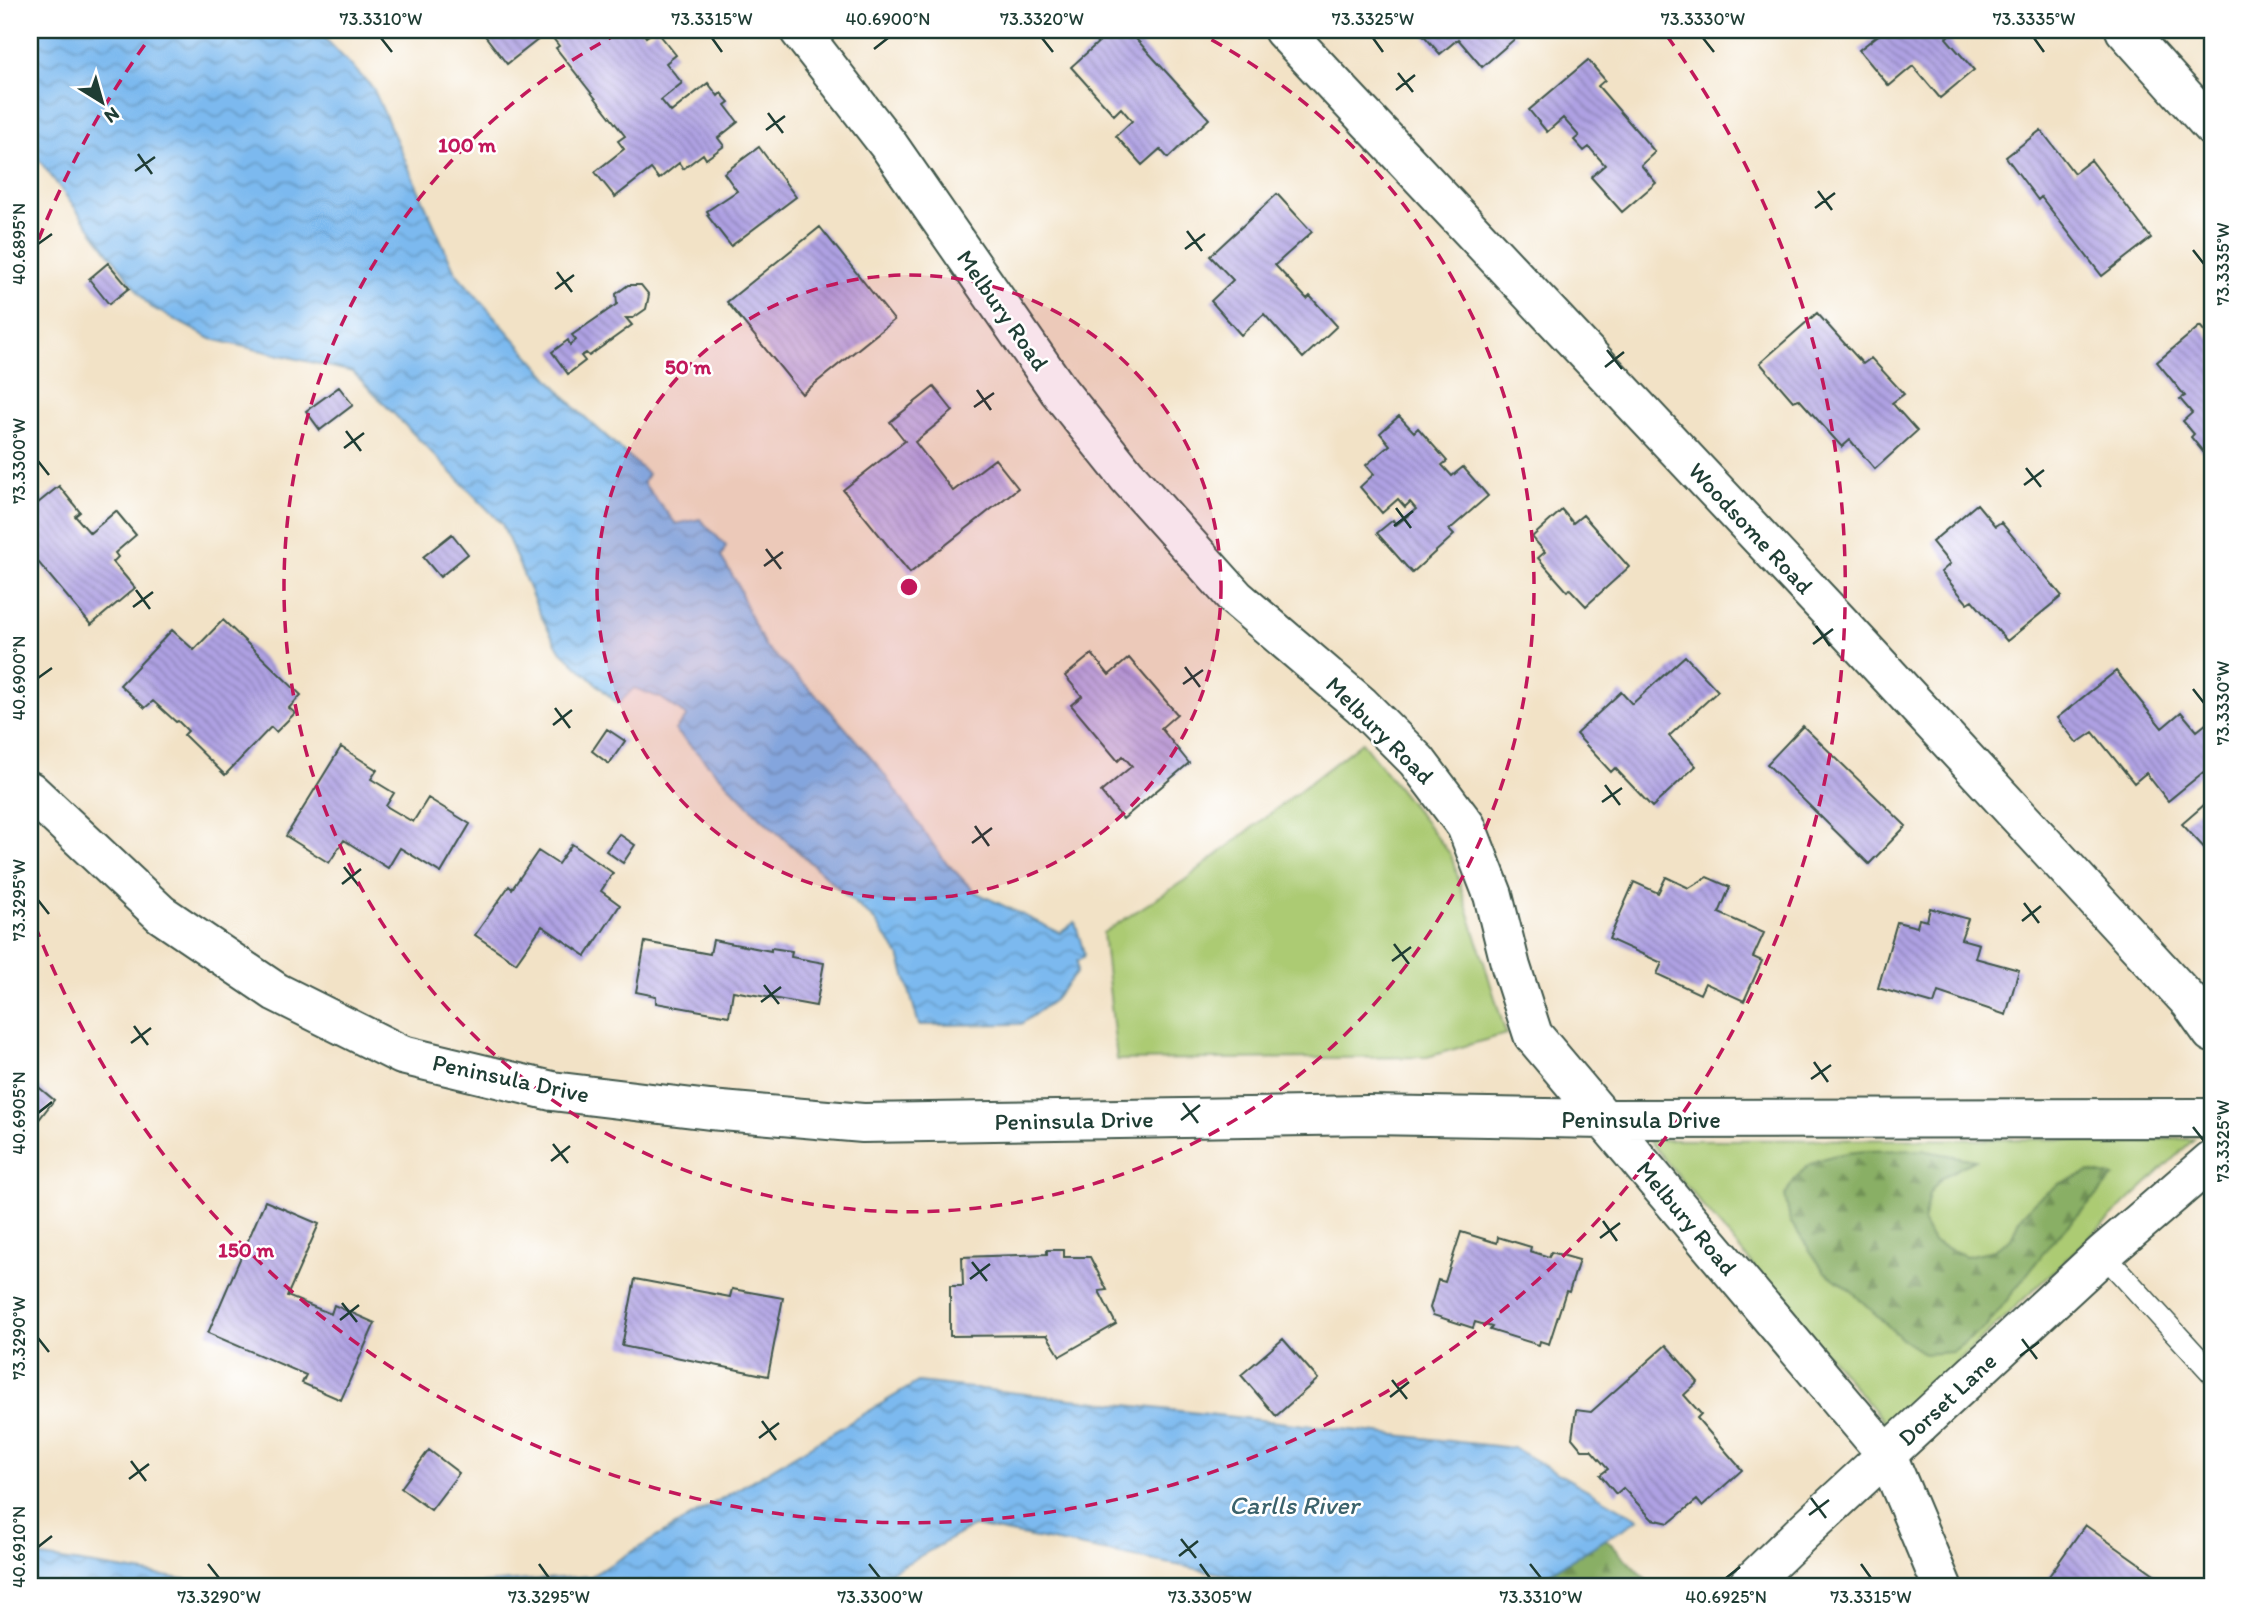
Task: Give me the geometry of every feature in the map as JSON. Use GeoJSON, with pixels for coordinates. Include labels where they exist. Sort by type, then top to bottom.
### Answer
{"type":"FeatureCollection","features":[{"type":"Feature","properties":{"kind":"street","name":"Melbury Road"},"geometry":{"type":"LineString","coordinates":[[799,30],[890,147],[1059,391],[1127,476],[1236,598],[1361,705],[1418,761],[1466,826],[1493,895],[1511,967],[1533,1035],[1887,1455],[1942,1586]]}},
{"type":"Feature","properties":{"kind":"street","name":"Woodsome Road"},"geometry":{"type":"LineString","coordinates":[[1283,30],[1862,646],[2190,1002],[2212,1033]]}},
{"type":"Feature","properties":{"kind":"street"},"geometry":{"type":"LineString","coordinates":[[2125,30],[2212,127]]}},
{"type":"Feature","properties":{"kind":"street","name":"Peninsula Drive"},"geometry":{"type":"LineString","coordinates":[[30,791],[161,915],[276,992],[402,1055],[552,1091],[710,1110],[863,1123],[1367,1115],[1604,1119],[2212,1118]]}},
{"type":"Feature","properties":{"kind":"street","name":"Dorset Lane"},"geometry":{"type":"LineString","coordinates":[[1747,1586],[2103,1254],[2207,1173]]}},
{"type":"Feature","properties":{"kind":"lane"},"geometry":{"type":"LineString","coordinates":[[2103,1254],[2212,1373]]}},
{"type":"Feature","properties":{"kind":"green space"},"geometry":{"type":"Polygon","coordinates":[[[1362,742],[1451,855],[1506,1034],[1427,1057],[1117,1060],[1103,933],[1185,880],[1362,742]]]}},
{"type":"Feature","properties":{"kind":"green space"},"geometry":{"type":"Polygon","coordinates":[[[2194,1139],[1888,1427],[1648,1140],[2194,1139]]]}},
{"type":"Feature","properties":{"kind":"green space"},"geometry":{"type":"Polygon","coordinates":[[[1922,1150],[1975,1160],[1942,1177],[1929,1193],[1923,1223],[1933,1242],[1966,1256],[1994,1250],[2011,1239],[2019,1219],[2036,1200],[2059,1184],[2089,1172],[2114,1177],[2052,1242],[1986,1327],[1952,1352],[1925,1354],[1902,1339],[1852,1292],[1824,1271],[1790,1221],[1785,1195],[1803,1170],[1830,1156],[1870,1151],[1922,1150]]]}},
{"type":"Feature","properties":{"kind":"green space"},"geometry":{"type":"Polygon","coordinates":[[[1606,1539],[1652,1586],[1528,1586],[1606,1539]]]}},
{"type":"Feature","properties":{"kind":"water"},"geometry":{"type":"Polygon","coordinates":[[[30,30],[317,30],[373,88],[455,272],[577,410],[648,474],[643,483],[676,524],[700,519],[726,546],[721,557],[737,583],[765,646],[823,702],[879,767],[944,860],[975,892],[1060,933],[1075,922],[1083,958],[1077,961],[1077,972],[1054,1000],[1021,1024],[919,1025],[899,955],[875,921],[760,817],[675,730],[687,716],[661,698],[634,688],[618,704],[559,649],[539,612],[502,524],[353,372],[211,339],[149,306],[30,148],[30,30]]]}},
{"type":"Feature","properties":{"kind":"water","name":"Carlls River"},"geometry":{"type":"Polygon","coordinates":[[[918,1382],[1513,1448],[1639,1519],[1528,1586],[1286,1586],[974,1526],[866,1586],[439,1586],[591,1576],[918,1382]]]}},
{"type":"Feature","properties":{"kind":"water"},"geometry":{"type":"Polygon","coordinates":[[[30,1553],[36,1556],[228,1586],[30,1586],[30,1553]]]}},
{"type":"Feature","properties":{"kind":"building"},"geometry":{"type":"Polygon","coordinates":[[[488,30],[641,30],[646,37],[656,30],[676,55],[666,63],[682,83],[661,100],[671,112],[708,83],[718,96],[721,93],[729,102],[725,105],[738,122],[718,138],[724,146],[706,159],[703,154],[683,169],[679,163],[659,179],[651,169],[615,197],[595,172],[624,149],[618,141],[625,136],[556,48],[559,46],[548,32],[507,64],[483,33],[488,30]]]}},
{"type":"Feature","properties":{"kind":"building"},"geometry":{"type":"Polygon","coordinates":[[[1112,30],[1128,30],[1209,119],[1168,158],[1160,149],[1142,165],[1116,136],[1132,121],[1121,108],[1114,115],[1071,67],[1112,30]]]}},
{"type":"Feature","properties":{"kind":"building"},"geometry":{"type":"Polygon","coordinates":[[[1419,30],[1511,30],[1517,37],[1482,67],[1458,39],[1440,54],[1419,30]]]}},
{"type":"Feature","properties":{"kind":"building"},"geometry":{"type":"Polygon","coordinates":[[[1885,30],[1950,30],[1952,32],[1946,38],[1974,70],[1940,98],[1913,66],[1889,86],[1859,50],[1885,30]]]}},
{"type":"Feature","properties":{"kind":"building"},"geometry":{"type":"Polygon","coordinates":[[[1588,60],[1605,80],[1598,86],[1655,152],[1641,165],[1656,183],[1622,212],[1591,177],[1605,165],[1589,147],[1584,151],[1574,140],[1579,136],[1563,118],[1547,132],[1529,110],[1588,60]]]}},
{"type":"Feature","properties":{"kind":"building"},"geometry":{"type":"Polygon","coordinates":[[[2041,130],[2074,173],[2091,160],[2151,238],[2102,276],[2041,197],[2038,200],[2006,157],[2041,130]]]}},
{"type":"Feature","properties":{"kind":"building"},"geometry":{"type":"Polygon","coordinates":[[[759,147],[796,197],[731,246],[707,215],[707,211],[737,191],[724,173],[759,147]]]}},
{"type":"Feature","properties":{"kind":"building"},"geometry":{"type":"Polygon","coordinates":[[[1277,194],[1312,232],[1275,265],[1307,299],[1310,296],[1337,326],[1303,358],[1264,314],[1241,335],[1211,301],[1233,280],[1210,256],[1277,194]]]}},
{"type":"Feature","properties":{"kind":"building"},"geometry":{"type":"Polygon","coordinates":[[[820,227],[894,320],[802,394],[727,302],[820,227]]]}},
{"type":"Feature","properties":{"kind":"building"},"geometry":{"type":"Polygon","coordinates":[[[108,263],[129,288],[109,304],[89,279],[108,263]]]}},
{"type":"Feature","properties":{"kind":"building"},"geometry":{"type":"Polygon","coordinates":[[[628,285],[641,285],[649,295],[646,309],[633,318],[626,318],[632,325],[589,356],[586,353],[581,356],[585,361],[568,374],[552,352],[568,340],[570,345],[576,340],[572,335],[617,304],[616,294],[628,285]]]}},
{"type":"Feature","properties":{"kind":"building"},"geometry":{"type":"Polygon","coordinates":[[[1817,313],[1863,364],[1871,358],[1904,394],[1892,403],[1917,431],[1875,469],[1850,440],[1842,447],[1799,399],[1793,401],[1760,363],[1817,313]]]}},
{"type":"Feature","properties":{"kind":"building"},"geometry":{"type":"Polygon","coordinates":[[[2200,326],[2212,340],[2212,463],[2191,437],[2194,434],[2183,421],[2192,413],[2180,399],[2185,396],[2157,362],[2200,326]]]}},
{"type":"Feature","properties":{"kind":"building"},"geometry":{"type":"Polygon","coordinates":[[[339,387],[353,405],[320,430],[306,411],[339,387]]]}},
{"type":"Feature","properties":{"kind":"building"},"geometry":{"type":"Polygon","coordinates":[[[934,387],[953,411],[915,442],[953,491],[995,459],[1018,488],[910,573],[843,490],[905,441],[890,422],[934,387]]]}},
{"type":"Feature","properties":{"kind":"building"},"geometry":{"type":"Polygon","coordinates":[[[1399,416],[1414,432],[1418,428],[1447,461],[1442,465],[1452,476],[1463,467],[1488,496],[1449,530],[1454,535],[1412,573],[1377,533],[1393,520],[1396,525],[1416,509],[1410,502],[1405,507],[1398,499],[1382,513],[1360,487],[1374,474],[1366,465],[1390,445],[1380,433],[1399,416]]]}},
{"type":"Feature","properties":{"kind":"building"},"geometry":{"type":"Polygon","coordinates":[[[59,486],[80,512],[75,516],[90,533],[116,511],[136,535],[115,553],[118,557],[113,562],[135,588],[91,625],[34,557],[30,560],[30,496],[31,494],[38,503],[59,486]]]}},
{"type":"Feature","properties":{"kind":"building"},"geometry":{"type":"Polygon","coordinates":[[[1977,504],[1995,526],[2001,522],[2062,596],[2007,641],[1972,600],[1967,603],[1941,572],[1950,564],[1932,542],[1977,504]]]}},
{"type":"Feature","properties":{"kind":"building"},"geometry":{"type":"Polygon","coordinates":[[[1562,510],[1573,523],[1583,515],[1629,567],[1586,606],[1570,589],[1567,591],[1538,558],[1545,552],[1532,537],[1562,510]]]}},
{"type":"Feature","properties":{"kind":"building"},"geometry":{"type":"Polygon","coordinates":[[[452,534],[468,554],[440,577],[423,557],[452,534]]]}},
{"type":"Feature","properties":{"kind":"building"},"geometry":{"type":"Polygon","coordinates":[[[223,620],[301,695],[289,708],[295,713],[276,732],[271,727],[225,775],[184,735],[188,731],[178,721],[153,701],[145,708],[120,685],[172,630],[194,650],[223,620]]]}},
{"type":"Feature","properties":{"kind":"building"},"geometry":{"type":"Polygon","coordinates":[[[1092,654],[1109,675],[1129,658],[1177,714],[1161,728],[1189,763],[1123,819],[1101,792],[1132,766],[1123,756],[1118,761],[1071,705],[1082,696],[1065,676],[1092,654]]]}},
{"type":"Feature","properties":{"kind":"building"},"geometry":{"type":"Polygon","coordinates":[[[1685,656],[1718,691],[1669,736],[1696,766],[1652,807],[1615,768],[1611,772],[1576,734],[1621,692],[1632,704],[1685,656]]]}},
{"type":"Feature","properties":{"kind":"building"},"geometry":{"type":"Polygon","coordinates":[[[2116,671],[2162,728],[2181,712],[2197,731],[2212,719],[2212,765],[2168,801],[2146,773],[2134,783],[2093,732],[2077,743],[2057,718],[2116,671]]]}},
{"type":"Feature","properties":{"kind":"building"},"geometry":{"type":"Polygon","coordinates":[[[1803,726],[1906,826],[1869,864],[1767,764],[1803,726]]]}},
{"type":"Feature","properties":{"kind":"building"},"geometry":{"type":"Polygon","coordinates":[[[607,729],[625,741],[609,764],[592,751],[607,729]]]}},
{"type":"Feature","properties":{"kind":"building"},"geometry":{"type":"Polygon","coordinates":[[[341,747],[377,770],[371,779],[394,793],[386,806],[413,822],[428,798],[470,824],[441,873],[400,848],[388,868],[344,840],[329,863],[286,836],[341,747]]]}},
{"type":"Feature","properties":{"kind":"building"},"geometry":{"type":"Polygon","coordinates":[[[2212,798],[2212,850],[2209,853],[2182,824],[2212,798]]]}},
{"type":"Feature","properties":{"kind":"building"},"geometry":{"type":"Polygon","coordinates":[[[619,834],[635,845],[623,863],[606,851],[619,834]]]}},
{"type":"Feature","properties":{"kind":"building"},"geometry":{"type":"Polygon","coordinates":[[[572,844],[613,873],[601,891],[620,905],[586,956],[542,926],[516,963],[475,935],[509,886],[512,889],[538,851],[558,864],[572,844]]]}},
{"type":"Feature","properties":{"kind":"building"},"geometry":{"type":"Polygon","coordinates":[[[1666,877],[1689,888],[1707,877],[1730,887],[1719,913],[1764,933],[1753,957],[1762,961],[1744,1001],[1705,983],[1700,994],[1657,974],[1662,963],[1609,939],[1634,882],[1658,893],[1666,877]]]}},
{"type":"Feature","properties":{"kind":"building"},"geometry":{"type":"Polygon","coordinates":[[[1930,908],[1968,919],[1961,939],[1979,944],[1975,958],[2019,970],[2006,1015],[1938,992],[1934,1004],[1878,988],[1897,922],[1917,927],[1919,919],[1927,921],[1930,908]]]}},
{"type":"Feature","properties":{"kind":"building"},"geometry":{"type":"Polygon","coordinates":[[[713,940],[771,951],[771,948],[792,951],[791,957],[824,963],[816,1006],[733,991],[729,1016],[656,1003],[656,996],[636,992],[645,942],[710,954],[713,940]]]}},
{"type":"Feature","properties":{"kind":"building"},"geometry":{"type":"Polygon","coordinates":[[[30,1080],[54,1100],[30,1131],[30,1080]]]}},
{"type":"Feature","properties":{"kind":"building"},"geometry":{"type":"Polygon","coordinates":[[[265,1201],[319,1224],[287,1296],[331,1314],[334,1305],[375,1323],[341,1400],[302,1383],[306,1375],[208,1333],[265,1201]]]}},
{"type":"Feature","properties":{"kind":"building"},"geometry":{"type":"Polygon","coordinates":[[[1461,1232],[1497,1243],[1498,1237],[1531,1247],[1530,1251],[1549,1257],[1551,1252],[1579,1260],[1549,1344],[1540,1341],[1539,1345],[1490,1330],[1492,1327],[1475,1322],[1473,1328],[1433,1315],[1430,1308],[1438,1280],[1445,1282],[1461,1232]]]}},
{"type":"Feature","properties":{"kind":"building"},"geometry":{"type":"Polygon","coordinates":[[[1047,1250],[1064,1250],[1064,1257],[1090,1257],[1107,1290],[1099,1291],[1116,1324],[1060,1356],[1047,1335],[950,1336],[950,1286],[963,1286],[962,1257],[1047,1254],[1047,1250]]]}},
{"type":"Feature","properties":{"kind":"building"},"geometry":{"type":"Polygon","coordinates":[[[635,1279],[730,1297],[732,1289],[783,1298],[768,1376],[622,1346],[635,1279]]]}},
{"type":"Feature","properties":{"kind":"building"},"geometry":{"type":"Polygon","coordinates":[[[1283,1339],[1318,1379],[1276,1416],[1241,1375],[1283,1339]]]}},
{"type":"Feature","properties":{"kind":"building"},"geometry":{"type":"Polygon","coordinates":[[[1666,1345],[1698,1382],[1684,1395],[1701,1414],[1697,1418],[1742,1470],[1702,1506],[1697,1500],[1669,1523],[1652,1519],[1623,1488],[1616,1494],[1600,1475],[1608,1469],[1591,1450],[1582,1450],[1572,1438],[1576,1410],[1591,1412],[1666,1345]]]}},
{"type":"Feature","properties":{"kind":"building"},"geometry":{"type":"Polygon","coordinates":[[[429,1450],[459,1473],[431,1510],[401,1488],[429,1450]]]}},
{"type":"Feature","properties":{"kind":"building"},"geometry":{"type":"Polygon","coordinates":[[[2085,1525],[2171,1586],[2063,1586],[2049,1576],[2085,1525]]]}}]}
